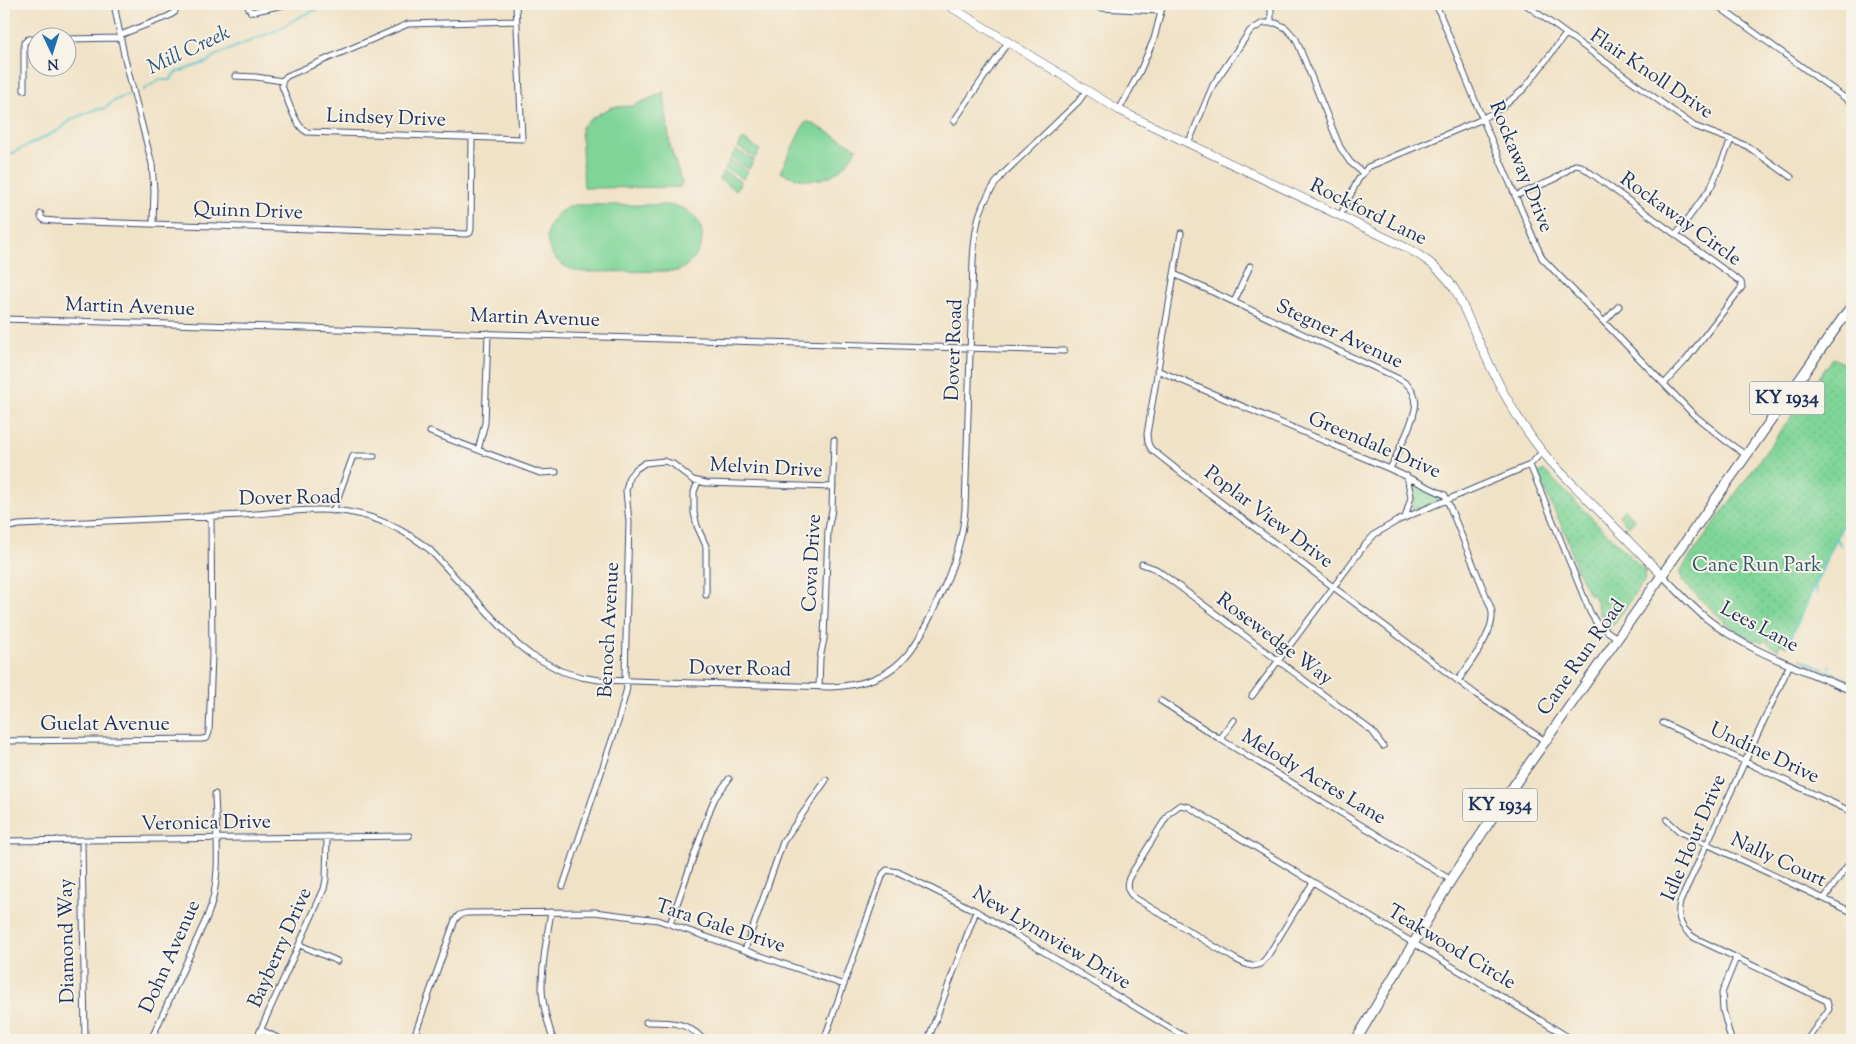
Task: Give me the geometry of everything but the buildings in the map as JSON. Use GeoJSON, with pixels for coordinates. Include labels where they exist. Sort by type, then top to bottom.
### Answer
{"type":"FeatureCollection","features":[{"type":"Feature","properties":{"kind":"highway","name":"Cane Run Road"},"geometry":{"type":"LineString","coordinates":[[1356,1040],[1451,880],[1545,741],[1852,305]]}},
{"type":"Feature","properties":{"kind":"main road","name":"Rockford Lane"},"geometry":{"type":"LineString","coordinates":[[946,4],[1118,110],[1417,253],[1442,272],[1458,293],[1507,400],[1525,430],[1542,452],[1662,575]]}},
{"type":"Feature","properties":{"kind":"street"},"geometry":{"type":"LineString","coordinates":[[41,214],[44,220],[153,224],[154,190],[152,164],[120,37],[114,4]]}},
{"type":"Feature","properties":{"kind":"street"},"geometry":{"type":"LineString","coordinates":[[78,38],[120,37],[169,16],[175,12],[174,4]]}},
{"type":"Feature","properties":{"kind":"street"},"geometry":{"type":"LineString","coordinates":[[246,4],[251,12],[288,4]]}},
{"type":"Feature","properties":{"kind":"street"},"geometry":{"type":"LineString","coordinates":[[235,76],[282,81],[287,76],[408,24],[517,21],[516,4]]}},
{"type":"Feature","properties":{"kind":"street"},"geometry":{"type":"LineString","coordinates":[[1092,4],[1100,8],[1108,6],[1160,11]]}},
{"type":"Feature","properties":{"kind":"street"},"geometry":{"type":"LineString","coordinates":[[1118,110],[1140,71],[1154,39],[1163,4]]}},
{"type":"Feature","properties":{"kind":"street"},"geometry":{"type":"LineString","coordinates":[[1271,23],[1272,4]]}},
{"type":"Feature","properties":{"kind":"street","name":"Rockaway Drive"},"geometry":{"type":"LineString","coordinates":[[1436,4],[1542,258],[1708,427],[1746,455]]}},
{"type":"Feature","properties":{"kind":"street","name":"Flair Knoll Drive"},"geometry":{"type":"LineString","coordinates":[[1525,4],[1694,126],[1755,151],[1792,177]]}},
{"type":"Feature","properties":{"kind":"street"},"geometry":{"type":"LineString","coordinates":[[1715,4],[1852,103]]}},
{"type":"Feature","properties":{"kind":"street","name":"Lindsey Drive"},"geometry":{"type":"LineString","coordinates":[[282,81],[282,86],[298,123],[307,132],[522,139],[517,21]]}},
{"type":"Feature","properties":{"kind":"street"},"geometry":{"type":"LineString","coordinates":[[1188,144],[1213,85],[1245,36],[1258,25],[1276,23],[1286,28],[1296,39],[1340,147],[1350,162],[1363,173]]}},
{"type":"Feature","properties":{"kind":"street"},"geometry":{"type":"LineString","coordinates":[[1340,216],[1363,173],[1372,165],[1483,118],[1507,104],[1524,89],[1566,34]]}},
{"type":"Feature","properties":{"kind":"street"},"geometry":{"type":"LineString","coordinates":[[24,90],[24,44],[28,39]]}},
{"type":"Feature","properties":{"kind":"street"},"geometry":{"type":"LineString","coordinates":[[954,121],[1008,42]]}},
{"type":"Feature","properties":{"kind":"street","name":"Dover Road"},"geometry":{"type":"LineString","coordinates":[[4,528],[19,525],[333,511],[367,516],[386,522],[430,550],[506,634],[531,655],[548,665],[581,677],[626,682],[819,687],[849,686],[868,682],[898,664],[920,640],[958,554],[964,520],[974,234],[982,206],[994,184],[1078,102],[1086,91]]}},
{"type":"Feature","properties":{"kind":"street","name":"Quinn Drive"},"geometry":{"type":"LineString","coordinates":[[153,224],[467,234],[470,233],[472,137]]}},
{"type":"Feature","properties":{"kind":"street"},"geometry":{"type":"LineString","coordinates":[[1676,235],[1712,187],[1731,140]]}},
{"type":"Feature","properties":{"kind":"street","name":"Rockaway Circle"},"geometry":{"type":"LineString","coordinates":[[1515,196],[1552,180],[1578,165],[1741,282],[1742,285],[1686,360],[1664,384]]}},
{"type":"Feature","properties":{"kind":"street","name":"Poplar View Drive"},"geometry":{"type":"LineString","coordinates":[[1181,233],[1147,434],[1151,449],[1458,680],[1545,741]]}},
{"type":"Feature","properties":{"kind":"street"},"geometry":{"type":"LineString","coordinates":[[1234,302],[1250,266]]}},
{"type":"Feature","properties":{"kind":"street","name":"Stegner Avenue"},"geometry":{"type":"LineString","coordinates":[[1174,274],[1399,379],[1409,386],[1416,399],[1414,414],[1390,469]]}},
{"type":"Feature","properties":{"kind":"street"},"geometry":{"type":"LineString","coordinates":[[1604,322],[1619,306]]}},
{"type":"Feature","properties":{"kind":"street","name":"Martin Avenue"},"geometry":{"type":"LineString","coordinates":[[4,319],[1064,351]]}},
{"type":"Feature","properties":{"kind":"street"},"geometry":{"type":"LineString","coordinates":[[478,450],[485,423],[488,333]]}},
{"type":"Feature","properties":{"kind":"street","name":"Greendale Drive"},"geometry":{"type":"LineString","coordinates":[[1157,370],[1442,492],[1492,616],[1486,636],[1458,680]]}},
{"type":"Feature","properties":{"kind":"street"},"geometry":{"type":"LineString","coordinates":[[430,432],[540,473],[556,472]]}},
{"type":"Feature","properties":{"kind":"street","name":"Cova Drive"},"geometry":{"type":"LineString","coordinates":[[819,687],[820,658],[824,639],[834,440]]}},
{"type":"Feature","properties":{"kind":"street"},"geometry":{"type":"LineString","coordinates":[[1252,696],[1375,534],[1405,518],[1530,465],[1542,452]]}},
{"type":"Feature","properties":{"kind":"street"},"geometry":{"type":"LineString","coordinates":[[333,511],[353,456],[374,456]]}},
{"type":"Feature","properties":{"kind":"street","name":"Benoch Avenue"},"geometry":{"type":"LineString","coordinates":[[563,886],[609,752],[627,688],[630,522],[626,496],[627,484],[636,469],[645,463],[656,460],[669,462],[688,477],[698,481]]}},
{"type":"Feature","properties":{"kind":"street"},"geometry":{"type":"LineString","coordinates":[[1530,465],[1593,617],[1597,624],[1617,638]]}},
{"type":"Feature","properties":{"kind":"street"},"geometry":{"type":"LineString","coordinates":[[1405,518],[1411,498],[1407,476]]}},
{"type":"Feature","properties":{"kind":"street"},"geometry":{"type":"LineString","coordinates":[[698,481],[694,492],[694,513],[697,526],[706,546],[706,595]]}},
{"type":"Feature","properties":{"kind":"street","name":"Melvin Drive"},"geometry":{"type":"LineString","coordinates":[[698,481],[706,483],[833,487]]}},
{"type":"Feature","properties":{"kind":"street","name":"Guelat Avenue"},"geometry":{"type":"LineString","coordinates":[[4,741],[188,740],[207,738],[209,732],[212,655],[211,516]]}},
{"type":"Feature","properties":{"kind":"street","name":"Rosewedge Way"},"geometry":{"type":"LineString","coordinates":[[1142,564],[1156,569],[1372,731],[1384,746]]}},
{"type":"Feature","properties":{"kind":"street","name":"Lees Lane"},"geometry":{"type":"LineString","coordinates":[[1662,575],[1706,618],[1744,642],[1852,691]]}},
{"type":"Feature","properties":{"kind":"street","name":"Idle Hour Drive"},"geometry":{"type":"LineString","coordinates":[[1790,664],[1678,910],[1679,919],[1685,930],[1695,938],[1826,1001],[1829,1009],[1808,1040]]}},
{"type":"Feature","properties":{"kind":"street","name":"Melody Acres Lane"},"geometry":{"type":"LineString","coordinates":[[1161,701],[1451,880]]}},
{"type":"Feature","properties":{"kind":"street"},"geometry":{"type":"LineString","coordinates":[[1220,739],[1234,720]]}},
{"type":"Feature","properties":{"kind":"street","name":"Undine Drive"},"geometry":{"type":"LineString","coordinates":[[1663,723],[1852,812]]}},
{"type":"Feature","properties":{"kind":"street"},"geometry":{"type":"LineString","coordinates":[[670,924],[711,807],[729,779]]}},
{"type":"Feature","properties":{"kind":"street"},"geometry":{"type":"LineString","coordinates":[[745,950],[784,842],[826,780]]}},
{"type":"Feature","properties":{"kind":"street","name":"Dohn Avenue"},"geometry":{"type":"LineString","coordinates":[[151,1040],[211,909],[216,886],[215,794]]}},
{"type":"Feature","properties":{"kind":"street","name":"Teakwood Circle"},"geometry":{"type":"LineString","coordinates":[[1313,882],[1264,962],[1254,967],[1249,967],[1235,959],[1135,898],[1128,891],[1127,883],[1169,813],[1180,805],[1189,807],[1313,882],[1573,1040]]}},
{"type":"Feature","properties":{"kind":"street","name":"Nally Court"},"geometry":{"type":"LineString","coordinates":[[1668,820],[1679,831],[1852,912]]}},
{"type":"Feature","properties":{"kind":"street","name":"Veronica Drive"},"geometry":{"type":"LineString","coordinates":[[4,842],[409,836]]}},
{"type":"Feature","properties":{"kind":"street","name":"Bayberry Drive"},"geometry":{"type":"LineString","coordinates":[[256,1040],[324,889],[327,837]]}},
{"type":"Feature","properties":{"kind":"street","name":"Diamond Way"},"geometry":{"type":"LineString","coordinates":[[82,840],[85,1040]]}},
{"type":"Feature","properties":{"kind":"street"},"geometry":{"type":"LineString","coordinates":[[1824,899],[1852,859]]}},
{"type":"Feature","properties":{"kind":"street","name":"New Lynnview Drive"},"geometry":{"type":"LineString","coordinates":[[844,985],[883,874],[887,870],[893,870],[976,911],[1190,1040]]}},
{"type":"Feature","properties":{"kind":"street"},"geometry":{"type":"LineString","coordinates":[[928,1040],[976,911]]}},
{"type":"Feature","properties":{"kind":"street"},"geometry":{"type":"LineString","coordinates":[[551,912],[544,952],[542,987],[546,1015],[553,1040]]}},
{"type":"Feature","properties":{"kind":"street","name":"Tara Gale Drive"},"geometry":{"type":"LineString","coordinates":[[413,1040],[455,920],[464,913],[611,913],[658,920],[844,985]]}},
{"type":"Feature","properties":{"kind":"street"},"geometry":{"type":"LineString","coordinates":[[300,945],[337,961]]}},
{"type":"Feature","properties":{"kind":"street"},"geometry":{"type":"LineString","coordinates":[[1731,1040],[1723,1010],[1722,993],[1736,958]]}},
{"type":"Feature","properties":{"kind":"street"},"geometry":{"type":"LineString","coordinates":[[824,1040],[844,985]]}},
{"type":"Feature","properties":{"kind":"street"},"geometry":{"type":"LineString","coordinates":[[646,1022],[671,1022],[692,1028],[702,1040]]}},
{"type":"Feature","properties":{"kind":"street"},"geometry":{"type":"LineString","coordinates":[[261,1030],[282,1040]]}},
{"type":"Feature","properties":{"kind":"green space"},"geometry":{"type":"Polygon","coordinates":[[[664,92],[670,146],[682,183],[680,187],[584,188],[581,127],[595,116],[612,107],[633,106],[664,92]]]}},
{"type":"Feature","properties":{"kind":"green space"},"geometry":{"type":"Polygon","coordinates":[[[809,122],[857,148],[842,168],[833,174],[814,180],[803,180],[780,172],[802,128],[805,123],[809,122]]]}},
{"type":"Feature","properties":{"kind":"green space"},"geometry":{"type":"Polygon","coordinates":[[[743,139],[760,150],[755,158],[738,147],[743,139]]]}},
{"type":"Feature","properties":{"kind":"green space"},"geometry":{"type":"Polygon","coordinates":[[[736,150],[754,160],[749,169],[731,158],[736,150]]]}},
{"type":"Feature","properties":{"kind":"green space"},"geometry":{"type":"Polygon","coordinates":[[[730,160],[748,171],[743,179],[725,168],[730,160]]]}},
{"type":"Feature","properties":{"kind":"green space"},"geometry":{"type":"Polygon","coordinates":[[[724,171],[741,182],[736,190],[719,179],[724,171]]]}},
{"type":"Feature","properties":{"kind":"green space"},"geometry":{"type":"Polygon","coordinates":[[[574,205],[667,205],[679,207],[690,213],[697,220],[701,228],[701,245],[698,253],[692,260],[678,271],[584,272],[573,270],[555,258],[547,240],[548,230],[552,221],[560,212],[574,205]]]}},
{"type":"Feature","properties":{"kind":"green space","name":"Cane Run Park"},"geometry":{"type":"Polygon","coordinates":[[[1833,358],[1852,368],[1852,507],[1787,646],[1765,640],[1763,643],[1741,635],[1683,582],[1680,573],[1833,358]]]}},
{"type":"Feature","properties":{"kind":"green space"},"geometry":{"type":"Polygon","coordinates":[[[1544,470],[1645,571],[1644,581],[1613,625],[1608,625],[1601,616],[1593,595],[1589,594],[1576,568],[1566,535],[1538,476],[1538,473],[1544,470]]]}},
{"type":"Feature","properties":{"kind":"green space"},"geometry":{"type":"Polygon","coordinates":[[[1414,483],[1439,494],[1442,500],[1412,511],[1415,498],[1414,483]]]}},
{"type":"Feature","properties":{"kind":"green space"},"geometry":{"type":"Polygon","coordinates":[[[1624,509],[1636,520],[1628,526],[1619,516],[1624,509]]]}},
{"type":"Feature","properties":{"kind":"green space"},"geometry":{"type":"Polygon","coordinates":[[[1772,632],[1784,638],[1778,649],[1767,643],[1772,632]]]}},
{"type":"Feature","properties":{"kind":"waterway","name":"Mill Creek"},"geometry":{"type":"LineString","coordinates":[[143,91],[158,80],[170,80],[175,73],[207,62],[216,55],[275,31],[299,17],[331,4]]}},
{"type":"Feature","properties":{"kind":"waterway","name":"Mill Creek"},"geometry":{"type":"LineString","coordinates":[[4,157],[59,130],[72,119],[94,110],[106,108],[112,102],[130,95]]}},
{"type":"Feature","properties":{"kind":"waterway"},"geometry":{"type":"LineString","coordinates":[[1811,593],[1852,505]]}},
{"type":"Feature","properties":{"kind":"waterway"},"geometry":{"type":"LineString","coordinates":[[1837,538],[1840,545]]}},
{"type":"Feature","properties":{"kind":"waterway"},"geometry":{"type":"LineString","coordinates":[[1815,585],[1817,594]]}},
{"type":"Feature","properties":{"kind":"waterway"},"geometry":{"type":"LineString","coordinates":[[1787,646],[1810,596]]}},
{"type":"Feature","properties":{"kind":"waterway"},"geometry":{"type":"LineString","coordinates":[[1801,659],[1852,682]]}}]}
